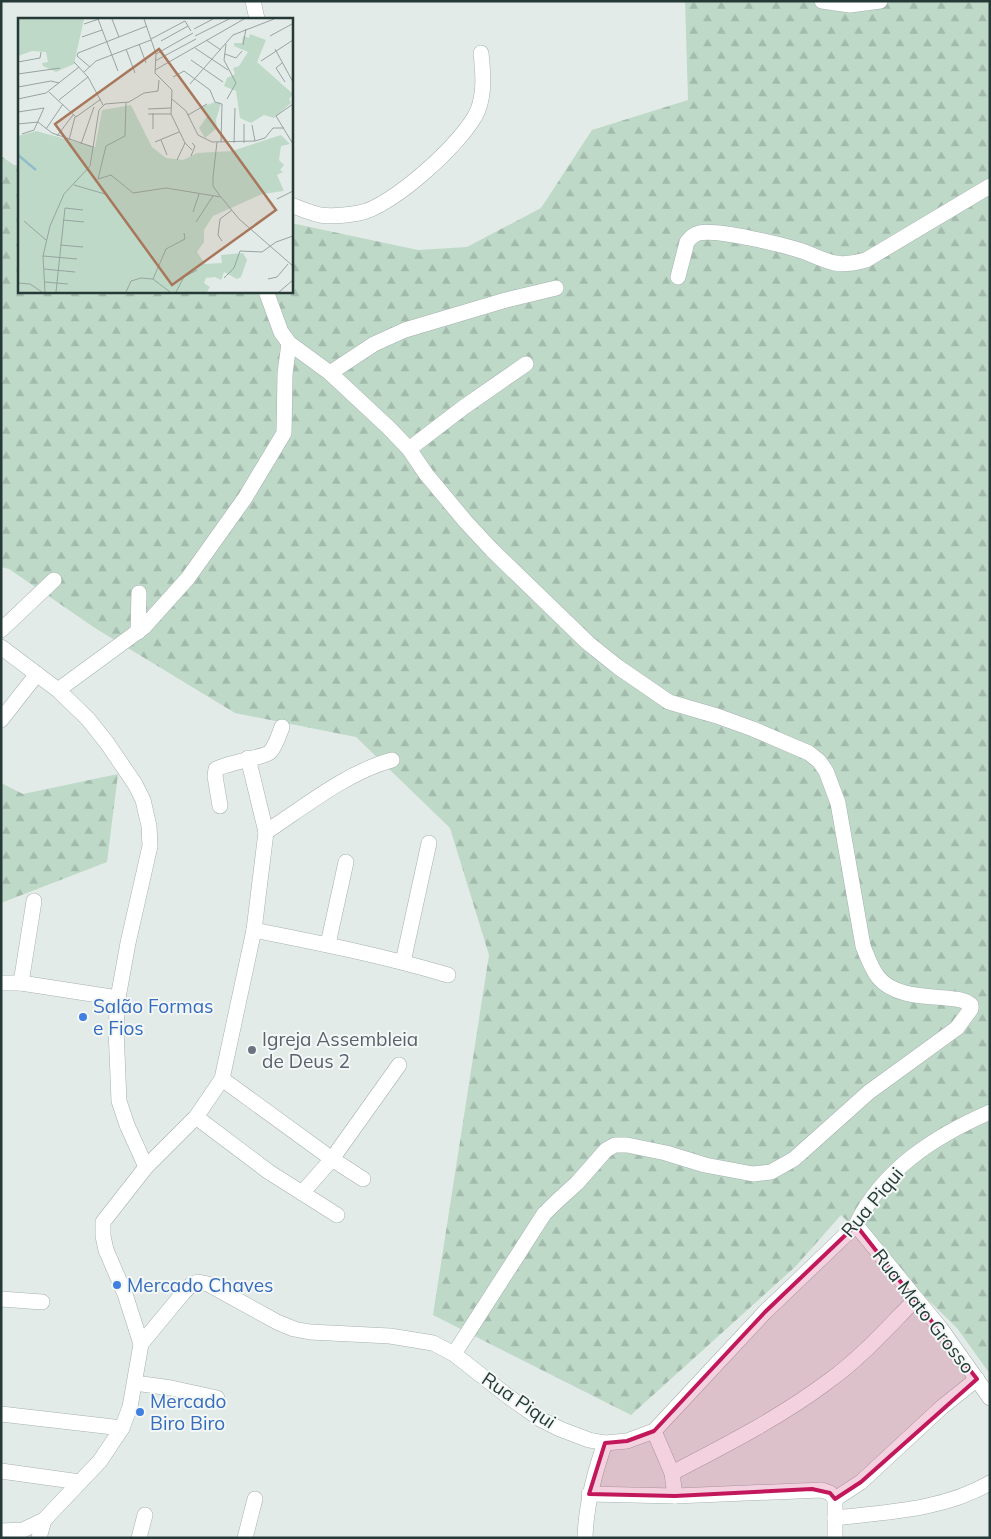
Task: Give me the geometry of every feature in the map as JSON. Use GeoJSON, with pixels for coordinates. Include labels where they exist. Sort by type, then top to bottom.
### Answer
{"type":"FeatureCollection","features":[{"type":"Feature","properties":{"kind":"street"},"geometry":{"type":"LineString","coordinates":[[253,1],[256,18]]}},
{"type":"Feature","properties":{"kind":"street"},"geometry":{"type":"LineString","coordinates":[[822,1],[850,4],[880,1]]}},
{"type":"Feature","properties":{"kind":"street"},"geometry":{"type":"LineString","coordinates":[[292,206],[320,215],[360,213],[391,199],[404,189],[436,161],[462,133],[478,111],[484,79],[481,53]]}},
{"type":"Feature","properties":{"kind":"street"},"geometry":{"type":"LineString","coordinates":[[678,277],[687,242],[690,238],[700,233],[753,239],[794,249],[834,263],[850,264],[866,260],[990,186]]}},
{"type":"Feature","properties":{"kind":"street"},"geometry":{"type":"LineString","coordinates":[[330,373],[374,344],[405,330],[506,300],[556,288]]}},
{"type":"Feature","properties":{"kind":"street"},"geometry":{"type":"LineString","coordinates":[[266,292],[282,332],[289,343],[330,373],[409,449],[432,481],[492,550],[569,626],[618,667],[669,702],[753,729],[809,753],[819,761],[826,771],[838,803],[863,946],[872,967],[879,978],[891,989],[920,996],[953,999],[967,1002],[971,1006],[971,1009],[957,1028],[869,1092],[794,1159],[771,1172],[753,1174],[705,1165],[627,1144],[615,1145],[606,1150],[577,1183],[544,1214],[454,1354]]}},
{"type":"Feature","properties":{"kind":"street"},"geometry":{"type":"LineString","coordinates":[[58,690],[138,632],[188,578],[244,498],[284,433],[289,343]]}},
{"type":"Feature","properties":{"kind":"street"},"geometry":{"type":"LineString","coordinates":[[409,449],[464,407],[526,364]]}},
{"type":"Feature","properties":{"kind":"street"},"geometry":{"type":"LineString","coordinates":[[1,630],[54,580]]}},
{"type":"Feature","properties":{"kind":"street"},"geometry":{"type":"LineString","coordinates":[[138,632],[139,593]]}},
{"type":"Feature","properties":{"kind":"street"},"geometry":{"type":"LineString","coordinates":[[1,647],[58,690],[88,719],[135,784],[143,800],[149,826],[150,846],[128,943],[118,998],[116,1029],[119,1101],[127,1125],[146,1167]]}},
{"type":"Feature","properties":{"kind":"street"},"geometry":{"type":"LineString","coordinates":[[1,720],[37,674]]}},
{"type":"Feature","properties":{"kind":"street"},"geometry":{"type":"LineString","coordinates":[[220,806],[215,770],[218,767],[267,754],[270,752],[282,726]]}},
{"type":"Feature","properties":{"kind":"street"},"geometry":{"type":"LineString","coordinates":[[1,1531],[23,1530],[44,1520],[100,1460],[122,1428],[130,1407],[141,1344],[125,1294],[106,1250],[103,1222],[146,1167],[196,1117],[222,1079],[254,930],[266,832],[248,758]]}},
{"type":"Feature","properties":{"kind":"street"},"geometry":{"type":"LineString","coordinates":[[266,832],[357,773],[374,765],[392,760]]}},
{"type":"Feature","properties":{"kind":"street"},"geometry":{"type":"LineString","coordinates":[[403,962],[429,843]]}},
{"type":"Feature","properties":{"kind":"street"},"geometry":{"type":"LineString","coordinates":[[328,944],[346,862]]}},
{"type":"Feature","properties":{"kind":"street"},"geometry":{"type":"LineString","coordinates":[[21,983],[34,901]]}},
{"type":"Feature","properties":{"kind":"street"},"geometry":{"type":"LineString","coordinates":[[254,930],[328,944],[448,975]]}},
{"type":"Feature","properties":{"kind":"street"},"geometry":{"type":"LineString","coordinates":[[1,982],[21,983],[118,998]]}},
{"type":"Feature","properties":{"kind":"street"},"geometry":{"type":"LineString","coordinates":[[302,1193],[332,1158],[399,1065]]}},
{"type":"Feature","properties":{"kind":"street"},"geometry":{"type":"LineString","coordinates":[[222,1079],[363,1179]]}},
{"type":"Feature","properties":{"kind":"street","name":"Rua Piqui"},"geometry":{"type":"LineString","coordinates":[[141,1344],[184,1292],[198,1282],[208,1284],[277,1322],[294,1329],[433,1343],[454,1354],[540,1419],[589,1440],[604,1442],[627,1440],[654,1431],[765,1312],[856,1225],[865,1206],[890,1175],[913,1155],[967,1122],[990,1112]]}},
{"type":"Feature","properties":{"kind":"street"},"geometry":{"type":"LineString","coordinates":[[196,1117],[254,1162],[337,1215]]}},
{"type":"Feature","properties":{"kind":"street","name":"Rua Mato Grosso"},"geometry":{"type":"LineString","coordinates":[[856,1225],[941,1329],[990,1398]]}},
{"type":"Feature","properties":{"kind":"street"},"geometry":{"type":"LineString","coordinates":[[1,1299],[42,1302]]}},
{"type":"Feature","properties":{"kind":"street"},"geometry":{"type":"LineString","coordinates":[[672,1473],[764,1424],[825,1384],[862,1353],[916,1299]]}},
{"type":"Feature","properties":{"kind":"street"},"geometry":{"type":"LineString","coordinates":[[835,1499],[861,1482],[942,1407],[977,1379]]}},
{"type":"Feature","properties":{"kind":"street"},"geometry":{"type":"LineString","coordinates":[[135,1383],[171,1388],[217,1398]]}},
{"type":"Feature","properties":{"kind":"street"},"geometry":{"type":"LineString","coordinates":[[1,1414],[122,1428]]}},
{"type":"Feature","properties":{"kind":"street"},"geometry":{"type":"LineString","coordinates":[[654,1431],[672,1473],[675,1496]]}},
{"type":"Feature","properties":{"kind":"street"},"geometry":{"type":"LineString","coordinates":[[584,1538],[589,1494],[604,1442]]}},
{"type":"Feature","properties":{"kind":"street"},"geometry":{"type":"LineString","coordinates":[[1,1471],[80,1482]]}},
{"type":"Feature","properties":{"kind":"street"},"geometry":{"type":"LineString","coordinates":[[835,1518],[903,1511],[932,1505],[960,1498],[990,1483]]}},
{"type":"Feature","properties":{"kind":"street"},"geometry":{"type":"LineString","coordinates":[[589,1494],[675,1496],[822,1490],[830,1493],[835,1499],[835,1538]]}},
{"type":"Feature","properties":{"kind":"street"},"geometry":{"type":"LineString","coordinates":[[245,1538],[255,1499]]}},
{"type":"Feature","properties":{"kind":"street"},"geometry":{"type":"LineString","coordinates":[[139,1538],[145,1515]]}},
{"type":"Feature","properties":{"kind":"street"},"geometry":{"type":"LineString","coordinates":[[39,1538],[44,1520]]}},
{"type":"Feature","properties":{"kind":"highlighted area"},"geometry":{"type":"Polygon","coordinates":[[[856,1225],[977,1379],[861,1482],[835,1499],[830,1493],[812,1489],[675,1496],[589,1494],[605,1443],[627,1441],[654,1431],[765,1312],[856,1225]]]}},
{"type":"Feature","properties":{"kind":"green space"},"geometry":{"type":"Polygon","coordinates":[[[685,1],[990,1],[990,1374],[957,1328],[841,1215],[796,1266],[631,1415],[433,1315],[489,955],[450,828],[356,737],[235,713],[95,628],[9,569],[1,567],[1,156],[18,166],[18,292],[292,292],[292,223],[418,250],[467,247],[541,208],[592,130],[688,100],[685,1]]]}},
{"type":"Feature","properties":{"kind":"green space"},"geometry":{"type":"Polygon","coordinates":[[[118,774],[107,862],[1,903],[1,783],[23,794],[118,774]]]}},
{"type":"Feature","properties":{"kind":"place","name":"Salão Formas e Fios"},"geometry":{"type":"Point","coordinates":[83,1017]}},
{"type":"Feature","properties":{"kind":"place","name":"Igreja Assembleia de Deus 2"},"geometry":{"type":"Point","coordinates":[252,1050]}},
{"type":"Feature","properties":{"kind":"place","name":"Mercado Chaves"},"geometry":{"type":"Point","coordinates":[117,1285]}},
{"type":"Feature","properties":{"kind":"place","name":"Mercado Biro Biro"},"geometry":{"type":"Point","coordinates":[140,1412]}}]}
